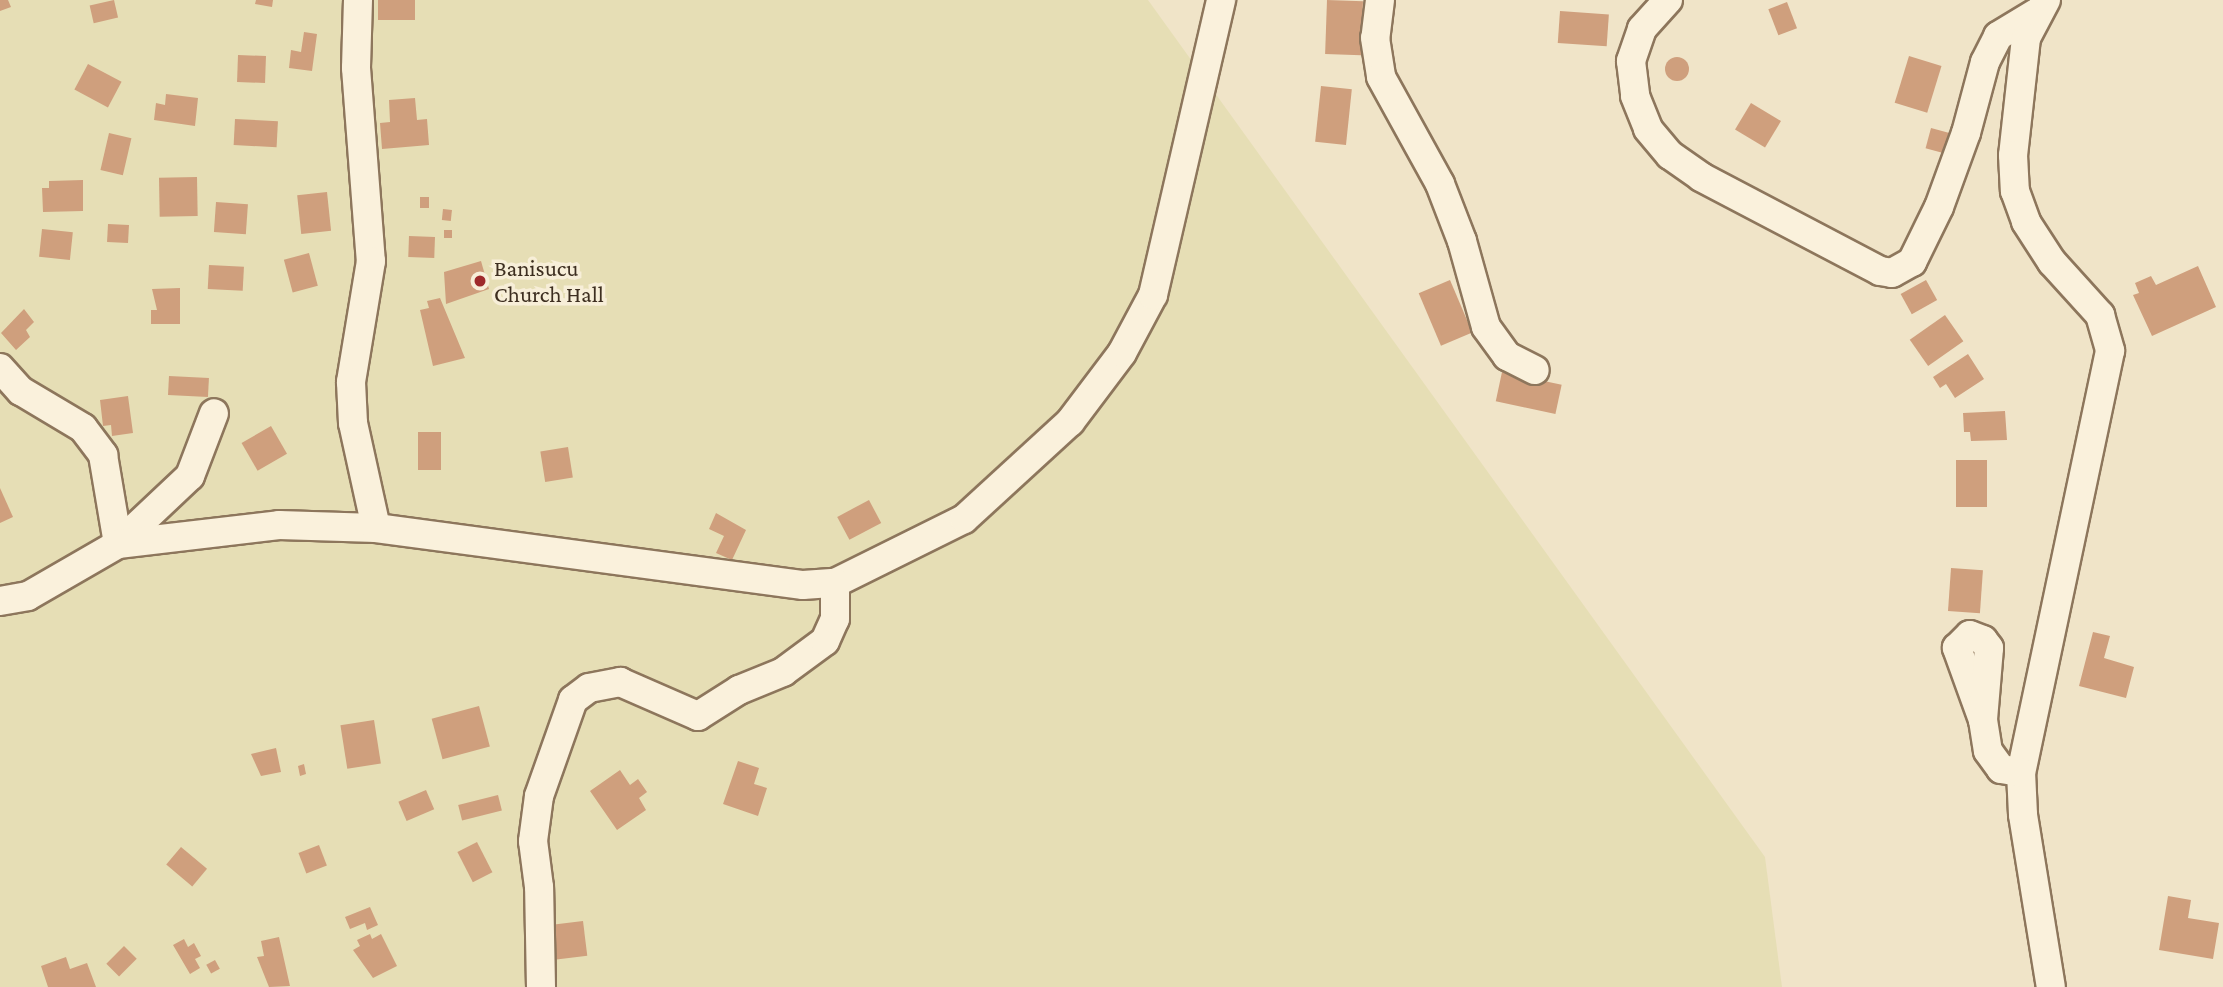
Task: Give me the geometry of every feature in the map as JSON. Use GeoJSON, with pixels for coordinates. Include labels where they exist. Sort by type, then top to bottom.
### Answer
{"type":"FeatureCollection","features":[{"type":"Feature","properties":{"kind":"street"},"geometry":{"type":"LineString","coordinates":[[358,0],[356,68],[371,261],[351,382],[353,423],[376,528]]}},
{"type":"Feature","properties":{"kind":"street"},"geometry":{"type":"LineString","coordinates":[[118,544],[279,525],[376,528],[803,585],[835,583],[964,519],[1070,422],[1122,353],[1153,295],[1221,0]]}},
{"type":"Feature","properties":{"kind":"street"},"geometry":{"type":"LineString","coordinates":[[1380,0],[1375,38],[1381,77],[1440,184],[1462,241],[1486,327],[1507,356],[1535,370]]}},
{"type":"Feature","properties":{"kind":"street"},"geometry":{"type":"LineString","coordinates":[[1668,0],[1642,29],[1631,61],[1635,96],[1648,129],[1670,155],[1701,177],[1880,271],[1892,273],[1912,262],[1940,207],[1966,133],[1985,62],[1998,36],[2041,6]]}},
{"type":"Feature","properties":{"kind":"street"},"geometry":{"type":"LineString","coordinates":[[2041,6],[2026,38],[2013,155],[2015,191],[2026,222],[2052,262],[2100,315],[2110,351],[2021,772],[2022,815],[2051,987]]}},
{"type":"Feature","properties":{"kind":"street"},"geometry":{"type":"LineString","coordinates":[[0,368],[21,391],[83,428],[103,455],[118,544]]}},
{"type":"Feature","properties":{"kind":"street"},"geometry":{"type":"LineString","coordinates":[[0,601],[28,596],[118,544],[190,477],[214,413]]}},
{"type":"Feature","properties":{"kind":"street"},"geometry":{"type":"LineString","coordinates":[[541,987],[539,887],[533,841],[539,796],[573,700],[589,688],[620,682],[698,716],[738,690],[783,672],[825,641],[835,619],[835,583]]}},
{"type":"Feature","properties":{"kind":"street"},"geometry":{"type":"LineString","coordinates":[[1983,720],[1993,763],[2021,772]]}},
{"type":"Feature","properties":{"kind":"shaded area"},"geometry":{"type":"Polygon","coordinates":[[[0,0],[1148,0],[1765,857],[1782,987],[0,987],[0,0]]]}},
{"type":"Feature","properties":{"kind":"building"},"geometry":{"type":"Polygon","coordinates":[[[0,0],[8,0],[11,7],[0,11],[0,0]]]}},
{"type":"Feature","properties":{"kind":"building"},"geometry":{"type":"Polygon","coordinates":[[[114,0],[118,18],[94,23],[90,6],[114,0]]]}},
{"type":"Feature","properties":{"kind":"building"},"geometry":{"type":"Polygon","coordinates":[[[256,0],[273,0],[272,7],[255,4],[256,0]]]}},
{"type":"Feature","properties":{"kind":"building"},"geometry":{"type":"Polygon","coordinates":[[[378,0],[415,0],[415,20],[378,20],[378,0]]]}},
{"type":"Feature","properties":{"kind":"building"},"geometry":{"type":"Polygon","coordinates":[[[1327,0],[1363,1],[1361,55],[1325,54],[1327,0]]]}},
{"type":"Feature","properties":{"kind":"building"},"geometry":{"type":"Polygon","coordinates":[[[1787,2],[1797,28],[1778,35],[1768,9],[1787,2]]]}},
{"type":"Feature","properties":{"kind":"building"},"geometry":{"type":"Polygon","coordinates":[[[1560,11],[1609,14],[1607,46],[1558,43],[1560,11]]]}},
{"type":"Feature","properties":{"kind":"building"},"geometry":{"type":"Polygon","coordinates":[[[304,32],[317,34],[312,71],[289,68],[291,50],[301,52],[304,32]]]}},
{"type":"Feature","properties":{"kind":"building"},"geometry":{"type":"Polygon","coordinates":[[[238,55],[266,56],[265,83],[237,82],[238,55]]]}},
{"type":"Feature","properties":{"kind":"building"},"geometry":{"type":"Polygon","coordinates":[[[1909,56],[1942,66],[1927,113],[1895,103],[1909,56]]]}},
{"type":"Feature","properties":{"kind":"building"},"geometry":{"type":"Polygon","coordinates":[[[1677,57],[1685,61],[1689,69],[1685,77],[1677,81],[1669,77],[1665,69],[1669,61],[1677,57]]]}},
{"type":"Feature","properties":{"kind":"building"},"geometry":{"type":"Polygon","coordinates":[[[88,64],[122,82],[108,107],[74,90],[88,64]]]}},
{"type":"Feature","properties":{"kind":"building"},"geometry":{"type":"Polygon","coordinates":[[[1321,86],[1352,89],[1346,145],[1315,142],[1321,86]]]}},
{"type":"Feature","properties":{"kind":"building"},"geometry":{"type":"Polygon","coordinates":[[[166,94],[198,98],[195,126],[154,120],[156,103],[165,105],[166,94]]]}},
{"type":"Feature","properties":{"kind":"building"},"geometry":{"type":"Polygon","coordinates":[[[415,98],[417,120],[427,119],[429,145],[382,149],[380,123],[390,122],[389,100],[415,98]]]}},
{"type":"Feature","properties":{"kind":"building"},"geometry":{"type":"Polygon","coordinates":[[[1751,103],[1781,121],[1765,148],[1735,130],[1751,103]]]}},
{"type":"Feature","properties":{"kind":"building"},"geometry":{"type":"Polygon","coordinates":[[[235,119],[278,121],[277,147],[234,145],[235,119]]]}},
{"type":"Feature","properties":{"kind":"building"},"geometry":{"type":"Polygon","coordinates":[[[1931,128],[1950,133],[1945,153],[1926,148],[1931,128]]]}},
{"type":"Feature","properties":{"kind":"building"},"geometry":{"type":"Polygon","coordinates":[[[109,133],[131,138],[123,175],[100,170],[109,133]]]}},
{"type":"Feature","properties":{"kind":"building"},"geometry":{"type":"Polygon","coordinates":[[[197,177],[198,216],[160,217],[159,178],[197,177]]]}},
{"type":"Feature","properties":{"kind":"building"},"geometry":{"type":"Polygon","coordinates":[[[83,180],[83,211],[43,212],[42,188],[49,188],[49,181],[83,180]]]}},
{"type":"Feature","properties":{"kind":"building"},"geometry":{"type":"Polygon","coordinates":[[[327,192],[331,231],[301,234],[297,195],[327,192]]]}},
{"type":"Feature","properties":{"kind":"building"},"geometry":{"type":"Polygon","coordinates":[[[420,197],[429,197],[429,208],[420,208],[420,197]]]}},
{"type":"Feature","properties":{"kind":"building"},"geometry":{"type":"Polygon","coordinates":[[[216,202],[248,204],[246,234],[214,232],[216,202]]]}},
{"type":"Feature","properties":{"kind":"building"},"geometry":{"type":"Polygon","coordinates":[[[443,209],[452,210],[451,221],[442,220],[443,209]]]}},
{"type":"Feature","properties":{"kind":"building"},"geometry":{"type":"Polygon","coordinates":[[[108,224],[129,225],[128,243],[107,242],[108,224]]]}},
{"type":"Feature","properties":{"kind":"building"},"geometry":{"type":"Polygon","coordinates":[[[42,229],[73,232],[70,260],[39,257],[42,229]]]}},
{"type":"Feature","properties":{"kind":"building"},"geometry":{"type":"Polygon","coordinates":[[[444,230],[452,230],[452,238],[444,238],[444,230]]]}},
{"type":"Feature","properties":{"kind":"building"},"geometry":{"type":"Polygon","coordinates":[[[409,236],[435,237],[434,258],[408,257],[409,236]]]}},
{"type":"Feature","properties":{"kind":"building"},"geometry":{"type":"Polygon","coordinates":[[[309,253],[318,286],[293,293],[284,260],[309,253]]]}},
{"type":"Feature","properties":{"kind":"building"},"geometry":{"type":"Polygon","coordinates":[[[481,261],[489,289],[446,304],[444,272],[481,261]]]}},
{"type":"Feature","properties":{"kind":"building"},"geometry":{"type":"Polygon","coordinates":[[[209,265],[244,267],[243,291],[208,289],[209,265]]]}},
{"type":"Feature","properties":{"kind":"building"},"geometry":{"type":"Polygon","coordinates":[[[2198,266],[2216,307],[2152,336],[2133,295],[2139,293],[2135,283],[2151,276],[2156,285],[2198,266]]]}},
{"type":"Feature","properties":{"kind":"building"},"geometry":{"type":"Polygon","coordinates":[[[1450,280],[1472,332],[1441,346],[1419,293],[1450,280]]]}},
{"type":"Feature","properties":{"kind":"building"},"geometry":{"type":"Polygon","coordinates":[[[1926,280],[1937,300],[1912,314],[1901,294],[1926,280]]]}},
{"type":"Feature","properties":{"kind":"building"},"geometry":{"type":"Polygon","coordinates":[[[180,288],[180,324],[151,324],[151,310],[157,310],[152,289],[180,288]]]}},
{"type":"Feature","properties":{"kind":"building"},"geometry":{"type":"Polygon","coordinates":[[[440,298],[465,358],[433,366],[420,310],[429,308],[427,301],[440,298]]]}},
{"type":"Feature","properties":{"kind":"building"},"geometry":{"type":"Polygon","coordinates":[[[24,309],[34,322],[26,330],[30,337],[16,350],[1,333],[24,309]]]}},
{"type":"Feature","properties":{"kind":"building"},"geometry":{"type":"Polygon","coordinates":[[[1945,315],[1963,341],[1928,366],[1910,340],[1945,315]]]}},
{"type":"Feature","properties":{"kind":"building"},"geometry":{"type":"Polygon","coordinates":[[[1968,354],[1984,379],[1955,398],[1946,384],[1940,388],[1933,377],[1968,354]]]}},
{"type":"Feature","properties":{"kind":"building"},"geometry":{"type":"Polygon","coordinates":[[[1502,372],[1562,385],[1555,414],[1496,401],[1502,372]]]}},
{"type":"Feature","properties":{"kind":"building"},"geometry":{"type":"Polygon","coordinates":[[[169,376],[209,378],[208,397],[168,395],[169,376]]]}},
{"type":"Feature","properties":{"kind":"building"},"geometry":{"type":"Polygon","coordinates":[[[128,396],[133,433],[112,436],[111,425],[103,426],[100,400],[128,396]]]}},
{"type":"Feature","properties":{"kind":"building"},"geometry":{"type":"Polygon","coordinates":[[[2005,411],[2007,440],[1971,441],[1970,432],[1964,432],[1963,413],[2005,411]]]}},
{"type":"Feature","properties":{"kind":"building"},"geometry":{"type":"Polygon","coordinates":[[[271,426],[287,454],[258,471],[242,443],[271,426]]]}},
{"type":"Feature","properties":{"kind":"building"},"geometry":{"type":"Polygon","coordinates":[[[418,432],[441,432],[441,470],[418,470],[418,432]]]}},
{"type":"Feature","properties":{"kind":"building"},"geometry":{"type":"Polygon","coordinates":[[[568,447],[573,478],[545,482],[540,451],[568,447]]]}},
{"type":"Feature","properties":{"kind":"building"},"geometry":{"type":"Polygon","coordinates":[[[1956,460],[1987,460],[1987,507],[1956,507],[1956,460]]]}},
{"type":"Feature","properties":{"kind":"building"},"geometry":{"type":"Polygon","coordinates":[[[0,488],[13,517],[0,523],[0,488]]]}},
{"type":"Feature","properties":{"kind":"building"},"geometry":{"type":"Polygon","coordinates":[[[869,500],[881,523],[849,540],[837,517],[869,500]]]}},
{"type":"Feature","properties":{"kind":"building"},"geometry":{"type":"Polygon","coordinates":[[[716,513],[746,530],[732,560],[716,553],[724,536],[709,529],[716,513]]]}},
{"type":"Feature","properties":{"kind":"building"},"geometry":{"type":"Polygon","coordinates":[[[1951,568],[1983,570],[1980,613],[1948,611],[1951,568]]]}},
{"type":"Feature","properties":{"kind":"building"},"geometry":{"type":"Polygon","coordinates":[[[2093,632],[2110,636],[2104,658],[2134,667],[2126,698],[2079,686],[2093,632]]]}},
{"type":"Feature","properties":{"kind":"building"},"geometry":{"type":"Polygon","coordinates":[[[479,706],[490,747],[443,759],[432,719],[479,706]]]}},
{"type":"Feature","properties":{"kind":"building"},"geometry":{"type":"Polygon","coordinates":[[[374,720],[381,763],[347,769],[340,725],[374,720]]]}},
{"type":"Feature","properties":{"kind":"building"},"geometry":{"type":"Polygon","coordinates":[[[276,748],[281,772],[261,776],[251,754],[276,748]]]}},
{"type":"Feature","properties":{"kind":"building"},"geometry":{"type":"Polygon","coordinates":[[[738,761],[759,768],[754,784],[767,788],[758,816],[723,804],[738,761]]]}},
{"type":"Feature","properties":{"kind":"building"},"geometry":{"type":"Polygon","coordinates":[[[304,764],[306,774],[300,776],[298,766],[304,764]]]}},
{"type":"Feature","properties":{"kind":"building"},"geometry":{"type":"Polygon","coordinates":[[[620,770],[630,785],[638,779],[647,792],[639,798],[646,810],[617,830],[590,791],[620,770]]]}},
{"type":"Feature","properties":{"kind":"building"},"geometry":{"type":"Polygon","coordinates":[[[426,790],[434,809],[407,821],[398,802],[426,790]]]}},
{"type":"Feature","properties":{"kind":"building"},"geometry":{"type":"Polygon","coordinates":[[[498,795],[502,811],[462,820],[458,805],[498,795]]]}},
{"type":"Feature","properties":{"kind":"building"},"geometry":{"type":"Polygon","coordinates":[[[477,842],[492,872],[473,882],[457,852],[477,842]]]}},
{"type":"Feature","properties":{"kind":"building"},"geometry":{"type":"Polygon","coordinates":[[[319,845],[327,866],[306,873],[298,853],[319,845]]]}},
{"type":"Feature","properties":{"kind":"building"},"geometry":{"type":"Polygon","coordinates":[[[181,847],[207,869],[192,886],[166,865],[181,847]]]}},
{"type":"Feature","properties":{"kind":"building"},"geometry":{"type":"Polygon","coordinates":[[[2168,896],[2191,900],[2188,918],[2219,923],[2213,959],[2159,950],[2168,896]]]}},
{"type":"Feature","properties":{"kind":"building"},"geometry":{"type":"Polygon","coordinates":[[[370,907],[378,925],[367,930],[365,923],[350,929],[345,917],[370,907]]]}},
{"type":"Feature","properties":{"kind":"building"},"geometry":{"type":"Polygon","coordinates":[[[583,921],[587,956],[556,960],[552,925],[583,921]]]}},
{"type":"Feature","properties":{"kind":"building"},"geometry":{"type":"Polygon","coordinates":[[[370,934],[372,939],[381,934],[397,966],[373,978],[353,950],[360,946],[357,940],[370,934]]]}},
{"type":"Feature","properties":{"kind":"building"},"geometry":{"type":"Polygon","coordinates":[[[279,937],[290,986],[269,987],[257,957],[264,956],[261,941],[279,937]]]}},
{"type":"Feature","properties":{"kind":"building"},"geometry":{"type":"Polygon","coordinates":[[[184,939],[188,947],[194,943],[201,956],[195,959],[200,968],[190,974],[173,945],[184,939]]]}},
{"type":"Feature","properties":{"kind":"building"},"geometry":{"type":"Polygon","coordinates":[[[124,946],[137,959],[119,976],[106,964],[124,946]]]}},
{"type":"Feature","properties":{"kind":"building"},"geometry":{"type":"Polygon","coordinates":[[[66,957],[70,969],[87,963],[96,987],[48,987],[41,966],[66,957]]]}},
{"type":"Feature","properties":{"kind":"building"},"geometry":{"type":"Polygon","coordinates":[[[215,960],[220,969],[211,974],[206,965],[215,960]]]}},
{"type":"Feature","properties":{"kind":"place","name":"Banisucu Church Hall"},"geometry":{"type":"Point","coordinates":[480,281]}}]}
